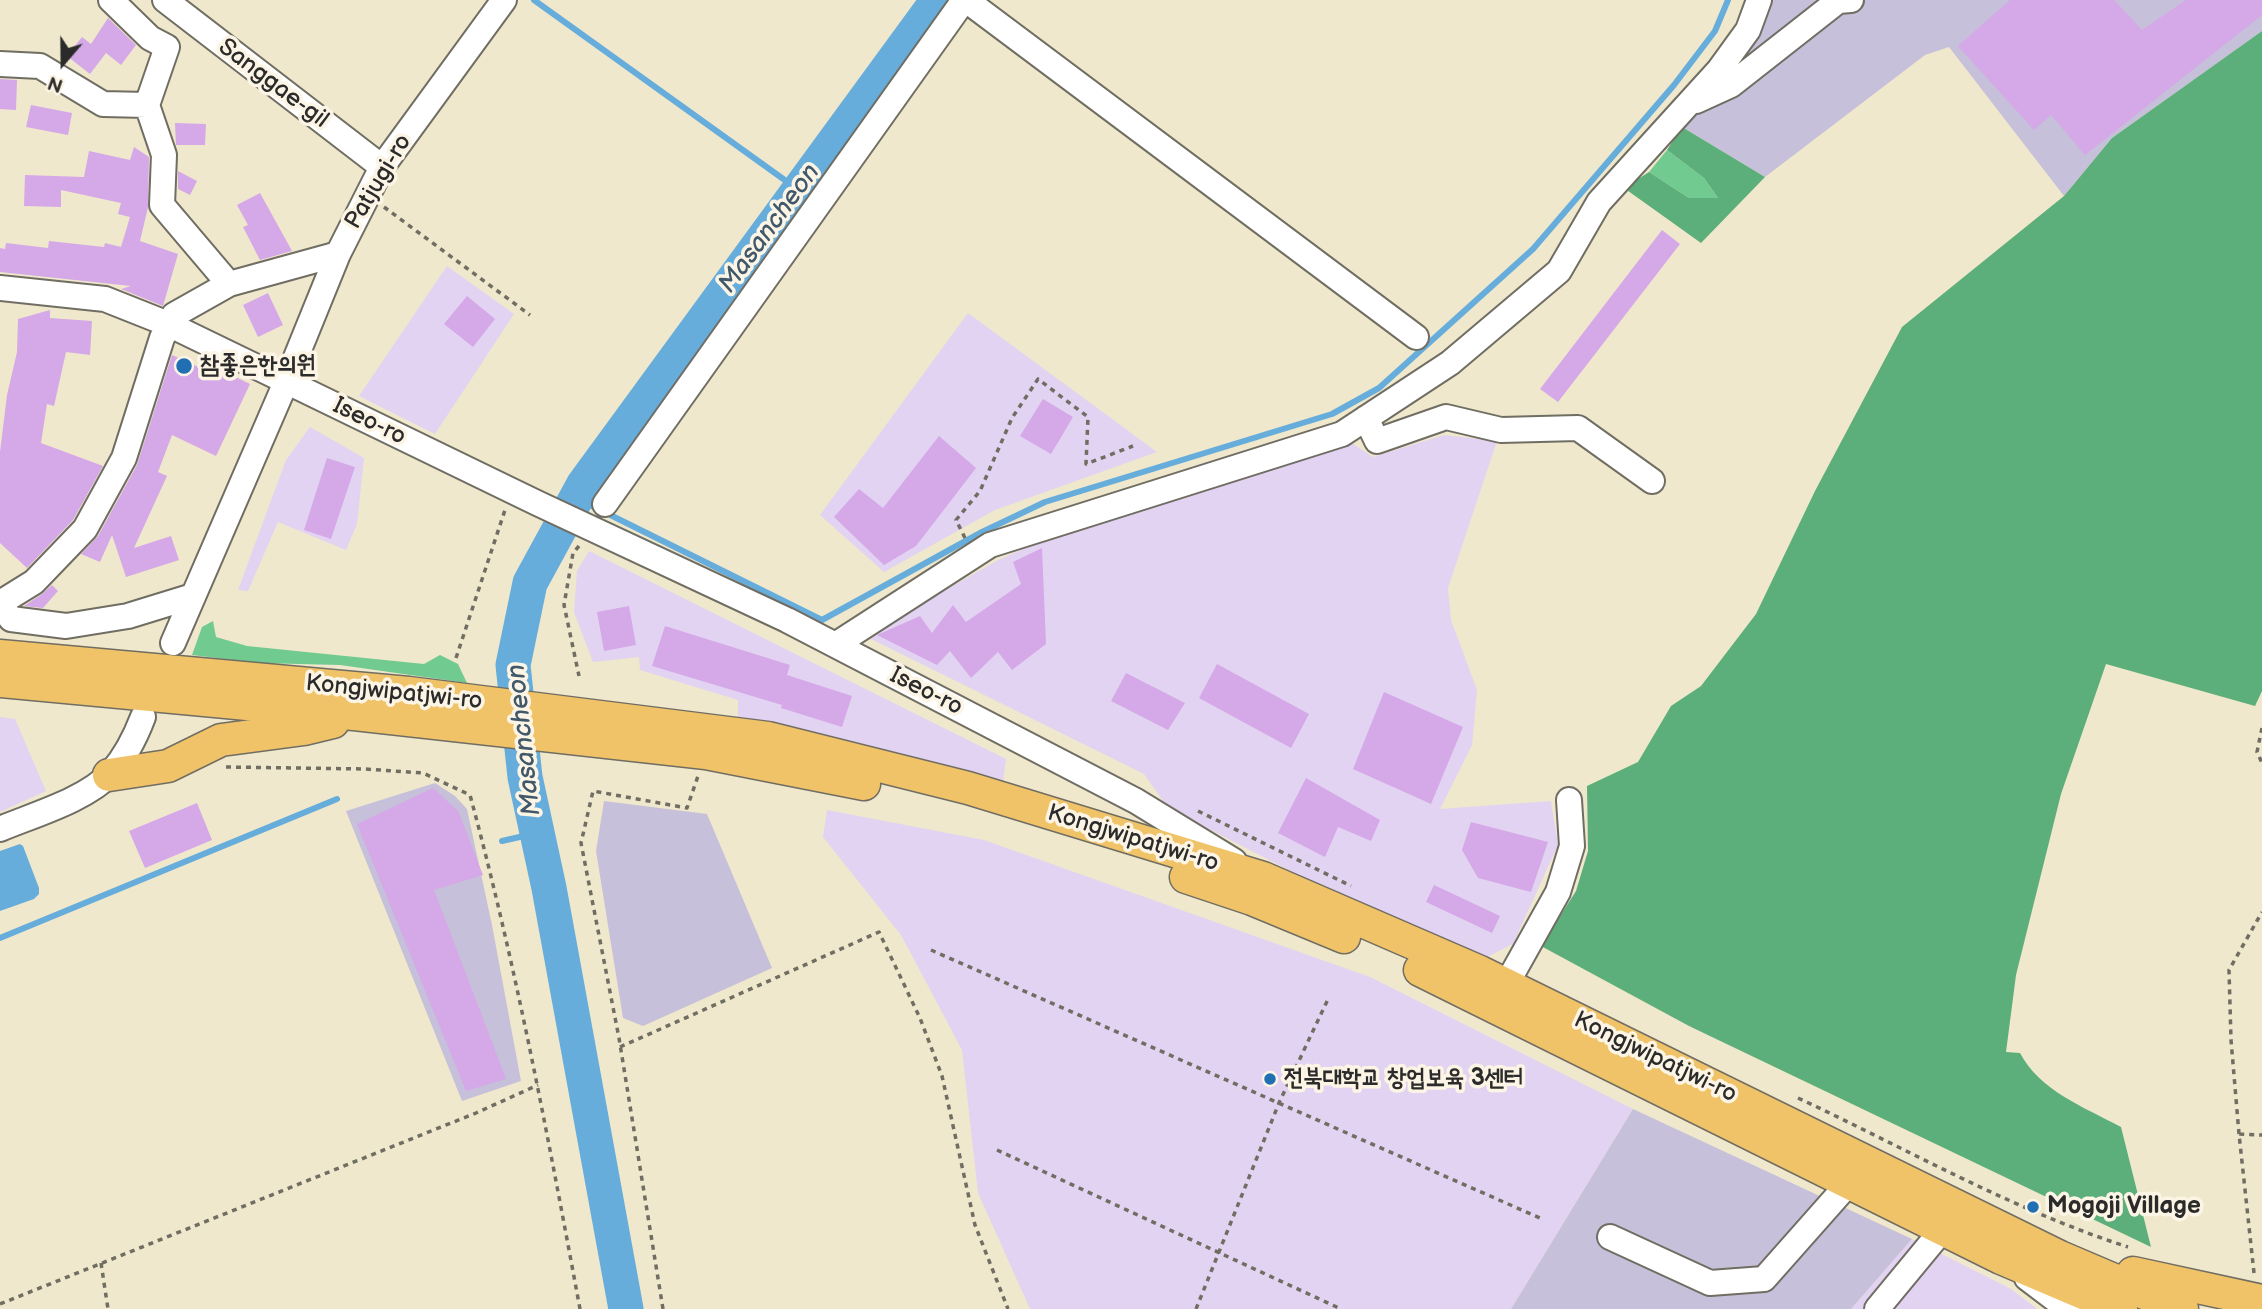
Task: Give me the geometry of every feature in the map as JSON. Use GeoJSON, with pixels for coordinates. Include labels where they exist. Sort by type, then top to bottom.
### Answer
{"type":"FeatureCollection","features":[{"type":"Feature","properties":{"kind":"main road","name":"Kongjwipatjwi-ro"},"geometry":{"type":"LineString","coordinates":[[0,656],[565,725],[768,738],[968,788],[1263,878],[1506,985],[2060,1257],[2182,1309]]}},
{"type":"Feature","properties":{"kind":"main road","name":"Kongjwipatjwi-ro"},"geometry":{"type":"LineString","coordinates":[[0,681],[354,714],[471,713]]}},
{"type":"Feature","properties":{"kind":"main road"},"geometry":{"type":"LineString","coordinates":[[109,775],[168,766],[221,740],[315,726],[354,714]]}},
{"type":"Feature","properties":{"kind":"main road","name":"Kongjwipatjwi-ro"},"geometry":{"type":"LineString","coordinates":[[565,725],[842,778],[1045,830],[1252,899],[1447,981],[2001,1258],[2122,1309]]}},
{"type":"Feature","properties":{"kind":"main road"},"geometry":{"type":"LineString","coordinates":[[2060,1257],[2260,1300]]}},
{"type":"Feature","properties":{"kind":"street"},"geometry":{"type":"LineString","coordinates":[[111,0],[150,38],[167,47],[147,105],[164,155],[162,205],[229,284]]}},
{"type":"Feature","properties":{"kind":"street","name":"Sanggae-gil"},"geometry":{"type":"LineString","coordinates":[[165,0],[382,167]]}},
{"type":"Feature","properties":{"kind":"street","name":"Patjugi-ro"},"geometry":{"type":"LineString","coordinates":[[173,643],[286,382],[338,254],[382,167],[504,0]]}},
{"type":"Feature","properties":{"kind":"street"},"geometry":{"type":"LineString","coordinates":[[605,504],[965,0],[1416,337]]}},
{"type":"Feature","properties":{"kind":"street"},"geometry":{"type":"LineString","coordinates":[[835,645],[990,545],[1342,433],[1450,363],[1559,271],[1599,202],[1719,70],[1748,30],[1759,0]]}},
{"type":"Feature","properties":{"kind":"street"},"geometry":{"type":"LineString","coordinates":[[1683,107],[1731,85],[1838,1],[1851,0]]}},
{"type":"Feature","properties":{"kind":"street"},"geometry":{"type":"LineString","coordinates":[[0,64],[40,66],[103,104],[147,105]]}},
{"type":"Feature","properties":{"kind":"street"},"geometry":{"type":"LineString","coordinates":[[193,596],[128,616],[66,626],[11,619],[0,603],[34,582],[85,529],[124,458],[168,324],[174,316],[229,284],[338,254]]}},
{"type":"Feature","properties":{"kind":"street"},"geometry":{"type":"LineString","coordinates":[[0,288],[0,294]]}},
{"type":"Feature","properties":{"kind":"street","name":"Iseo-ro"},"geometry":{"type":"LineString","coordinates":[[0,288],[105,299],[168,324],[537,503],[787,620],[1136,801],[1263,878]]}},
{"type":"Feature","properties":{"kind":"street"},"geometry":{"type":"LineString","coordinates":[[1366,418],[1377,440],[1446,417],[1501,430],[1578,428],[1652,481]]}},
{"type":"Feature","properties":{"kind":"street"},"geometry":{"type":"LineString","coordinates":[[0,829],[83,793],[109,775],[132,745],[143,717]]}},
{"type":"Feature","properties":{"kind":"street"},"geometry":{"type":"LineString","coordinates":[[1506,985],[1558,892],[1573,846],[1569,800]]}},
{"type":"Feature","properties":{"kind":"street"},"geometry":{"type":"LineString","coordinates":[[1610,1237],[1710,1283],[1764,1279],[1849,1183]]}},
{"type":"Feature","properties":{"kind":"street"},"geometry":{"type":"LineString","coordinates":[[1877,1309],[1943,1229]]}},
{"type":"Feature","properties":{"kind":"street"},"geometry":{"type":"LineString","coordinates":[[2001,1258],[2068,1309]]}},
{"type":"Feature","properties":{"kind":"path"},"geometry":{"type":"LineString","coordinates":[[368,195],[530,315]]}},
{"type":"Feature","properties":{"kind":"path"},"geometry":{"type":"LineString","coordinates":[[960,529],[956,520],[980,491],[1012,418],[1038,379],[1088,417],[1086,464],[1132,446]]}},
{"type":"Feature","properties":{"kind":"path"},"geometry":{"type":"LineString","coordinates":[[456,658],[512,491]]}},
{"type":"Feature","properties":{"kind":"path"},"geometry":{"type":"LineString","coordinates":[[579,676],[564,605],[573,553],[586,526]]}},
{"type":"Feature","properties":{"kind":"path"},"geometry":{"type":"LineString","coordinates":[[2262,728],[2257,752],[2262,763]]}},
{"type":"Feature","properties":{"kind":"path"},"geometry":{"type":"LineString","coordinates":[[663,1309],[620,1046],[581,843],[593,791],[687,808],[706,753]]}},
{"type":"Feature","properties":{"kind":"path"},"geometry":{"type":"LineString","coordinates":[[221,767],[365,769],[423,773],[470,795],[493,880],[538,1085],[580,1309]]}},
{"type":"Feature","properties":{"kind":"path"},"geometry":{"type":"LineString","coordinates":[[2260,1300],[2239,1134],[2231,1040],[2229,970],[2262,912]]}},
{"type":"Feature","properties":{"kind":"path"},"geometry":{"type":"LineString","coordinates":[[620,1046],[879,932],[920,1017],[942,1076],[975,1225],[1008,1309]]}},
{"type":"Feature","properties":{"kind":"path"},"geometry":{"type":"LineString","coordinates":[[931,950],[1540,1218]]}},
{"type":"Feature","properties":{"kind":"path"},"geometry":{"type":"LineString","coordinates":[[1196,1309],[1279,1103],[1329,998]]}},
{"type":"Feature","properties":{"kind":"path"},"geometry":{"type":"LineString","coordinates":[[0,1304],[476,1113],[538,1085]]}},
{"type":"Feature","properties":{"kind":"path"},"geometry":{"type":"LineString","coordinates":[[2239,1134],[2262,1135]]}},
{"type":"Feature","properties":{"kind":"path"},"geometry":{"type":"LineString","coordinates":[[996,1150],[1341,1309]]}},
{"type":"Feature","properties":{"kind":"path"},"geometry":{"type":"LineString","coordinates":[[102,1263],[108,1309]]}},
{"type":"Feature","properties":{"kind":"shaded area"},"geometry":{"type":"Polygon","coordinates":[[[1770,0],[2262,0],[2262,31],[2112,138],[2064,196],[1949,47],[1925,55],[1765,177],[1682,127],[1770,0]]]}},
{"type":"Feature","properties":{"kind":"shaded area"},"geometry":{"type":"Polygon","coordinates":[[[447,266],[514,314],[435,434],[359,396],[447,266]]]}},
{"type":"Feature","properties":{"kind":"shaded area"},"geometry":{"type":"Polygon","coordinates":[[[968,313],[1157,452],[995,510],[884,572],[820,515],[968,313]]]}},
{"type":"Feature","properties":{"kind":"shaded area"},"geometry":{"type":"Polygon","coordinates":[[[310,427],[364,458],[357,524],[346,550],[278,522],[248,591],[238,590],[286,460],[310,427]]]}},
{"type":"Feature","properties":{"kind":"shaded area"},"geometry":{"type":"Polygon","coordinates":[[[1444,435],[1497,441],[1448,588],[1451,620],[1477,690],[1472,745],[1440,809],[1551,801],[1558,845],[1513,944],[1483,959],[1341,897],[1168,808],[1144,774],[865,636],[998,560],[1046,539],[1352,443],[1373,457],[1444,435]]]}},
{"type":"Feature","properties":{"kind":"shaded area"},"geometry":{"type":"Polygon","coordinates":[[[589,551],[1006,759],[1003,782],[738,723],[738,700],[640,670],[639,657],[593,662],[574,612],[577,571],[589,551]]]}},
{"type":"Feature","properties":{"kind":"shaded area"},"geometry":{"type":"Polygon","coordinates":[[[0,717],[15,719],[46,791],[0,812],[0,717]]]}},
{"type":"Feature","properties":{"kind":"shaded area"},"geometry":{"type":"Polygon","coordinates":[[[435,783],[455,796],[467,809],[521,1081],[462,1101],[346,811],[435,783]]]}},
{"type":"Feature","properties":{"kind":"shaded area"},"geometry":{"type":"Polygon","coordinates":[[[604,801],[707,814],[772,968],[643,1026],[623,1018],[596,851],[604,801]]]}},
{"type":"Feature","properties":{"kind":"shaded area","name":"전북대학교 창업보육 3센터"},"geometry":{"type":"Polygon","coordinates":[[[827,810],[984,840],[1370,977],[1633,1109],[1511,1309],[1030,1309],[978,1193],[962,1050],[901,935],[823,837],[827,810]]]}},
{"type":"Feature","properties":{"kind":"shaded area"},"geometry":{"type":"Polygon","coordinates":[[[1633,1109],[1912,1239],[1851,1309],[1511,1309],[1633,1109]]]}},
{"type":"Feature","properties":{"kind":"shaded area"},"geometry":{"type":"Polygon","coordinates":[[[1912,1239],[2011,1289],[2037,1309],[1851,1309],[1912,1239]]]}},
{"type":"Feature","properties":{"kind":"green space"},"geometry":{"type":"Polygon","coordinates":[[[2262,31],[2262,691],[2255,706],[2106,664],[2061,794],[2016,975],[2006,1052],[2020,1053],[2039,1078],[2051,1088],[2121,1127],[2151,1247],[1689,1026],[1541,946],[1576,891],[1588,851],[1587,786],[1638,762],[1671,706],[1701,686],[1756,614],[1815,491],[1902,327],[2064,196],[2112,138],[2262,31]]]}},
{"type":"Feature","properties":{"kind":"green space"},"geometry":{"type":"Polygon","coordinates":[[[1682,127],[1765,177],[1701,243],[1624,188],[1649,172],[1689,198],[1718,198],[1704,178],[1667,150],[1682,127]]]}},
{"type":"Feature","properties":{"kind":"green space"},"geometry":{"type":"Polygon","coordinates":[[[1667,150],[1704,178],[1718,198],[1689,198],[1649,172],[1667,150]]]}},
{"type":"Feature","properties":{"kind":"green space"},"geometry":{"type":"Polygon","coordinates":[[[213,621],[216,637],[247,646],[424,664],[440,655],[458,664],[467,683],[340,665],[258,663],[192,655],[202,627],[213,621]]]}},
{"type":"Feature","properties":{"kind":"water"},"geometry":{"type":"Polygon","coordinates":[[[20,844],[39,888],[39,894],[34,899],[0,911],[0,851],[20,844]]]}},
{"type":"Feature","properties":{"kind":"building"},"geometry":{"type":"Polygon","coordinates":[[[2010,0],[2114,0],[2142,30],[2186,0],[2262,0],[2262,15],[2085,155],[2051,115],[2034,130],[1958,46],[2010,0]]]}},
{"type":"Feature","properties":{"kind":"building"},"geometry":{"type":"Polygon","coordinates":[[[108,18],[136,45],[121,65],[106,53],[90,74],[67,56],[82,37],[91,44],[108,18]]]}},
{"type":"Feature","properties":{"kind":"building"},"geometry":{"type":"Polygon","coordinates":[[[0,79],[17,80],[16,110],[0,109],[0,79]]]}},
{"type":"Feature","properties":{"kind":"building"},"geometry":{"type":"Polygon","coordinates":[[[31,105],[72,113],[68,135],[26,127],[31,105]]]}},
{"type":"Feature","properties":{"kind":"building"},"geometry":{"type":"Polygon","coordinates":[[[175,123],[206,124],[205,145],[176,145],[175,123]]]}},
{"type":"Feature","properties":{"kind":"building"},"geometry":{"type":"Polygon","coordinates":[[[134,147],[149,157],[148,207],[140,241],[178,254],[163,306],[121,289],[131,286],[0,272],[0,248],[5,249],[6,243],[48,248],[49,241],[104,247],[105,243],[121,247],[130,217],[118,214],[121,203],[61,190],[61,207],[24,206],[25,175],[84,177],[89,151],[130,160],[134,147]]]}},
{"type":"Feature","properties":{"kind":"building"},"geometry":{"type":"Polygon","coordinates":[[[178,171],[197,181],[190,195],[178,189],[178,171]]]}},
{"type":"Feature","properties":{"kind":"building"},"geometry":{"type":"Polygon","coordinates":[[[260,193],[292,251],[260,260],[243,227],[248,225],[237,205],[260,193]]]}},
{"type":"Feature","properties":{"kind":"building"},"geometry":{"type":"Polygon","coordinates":[[[1662,230],[1680,244],[1558,402],[1540,389],[1662,230]]]}},
{"type":"Feature","properties":{"kind":"building"},"geometry":{"type":"Polygon","coordinates":[[[268,293],[283,325],[258,337],[243,305],[268,293]]]}},
{"type":"Feature","properties":{"kind":"building"},"geometry":{"type":"Polygon","coordinates":[[[467,296],[495,319],[473,347],[444,324],[467,296]]]}},
{"type":"Feature","properties":{"kind":"building"},"geometry":{"type":"Polygon","coordinates":[[[50,310],[50,318],[92,321],[90,355],[66,352],[54,406],[47,404],[41,443],[103,466],[73,520],[27,568],[0,543],[0,452],[7,395],[17,352],[18,319],[50,310]]]}},
{"type":"Feature","properties":{"kind":"building"},"geometry":{"type":"Polygon","coordinates":[[[172,355],[208,371],[211,365],[250,384],[216,456],[172,435],[158,472],[167,476],[134,548],[171,536],[179,560],[126,577],[112,535],[100,562],[81,554],[98,536],[137,465],[172,355]]]}},
{"type":"Feature","properties":{"kind":"building"},"geometry":{"type":"Polygon","coordinates":[[[1043,399],[1073,417],[1051,454],[1020,436],[1043,399]]]}},
{"type":"Feature","properties":{"kind":"building"},"geometry":{"type":"Polygon","coordinates":[[[939,436],[976,468],[916,546],[884,565],[834,517],[859,489],[883,508],[939,436]]]}},
{"type":"Feature","properties":{"kind":"building"},"geometry":{"type":"Polygon","coordinates":[[[327,458],[355,467],[331,539],[304,530],[327,458]]]}},
{"type":"Feature","properties":{"kind":"building"},"geometry":{"type":"Polygon","coordinates":[[[1042,548],[1046,644],[1012,670],[998,652],[971,678],[950,651],[937,665],[877,635],[920,616],[932,633],[953,605],[966,622],[1021,584],[1013,562],[1042,548]]]}},
{"type":"Feature","properties":{"kind":"building"},"geometry":{"type":"Polygon","coordinates":[[[52,585],[58,591],[43,608],[24,606],[42,594],[52,585]]]}},
{"type":"Feature","properties":{"kind":"building"},"geometry":{"type":"Polygon","coordinates":[[[629,606],[636,645],[604,651],[597,612],[629,606]]]}},
{"type":"Feature","properties":{"kind":"building"},"geometry":{"type":"Polygon","coordinates":[[[665,626],[790,665],[787,675],[852,696],[842,727],[781,708],[782,705],[652,666],[665,626]]]}},
{"type":"Feature","properties":{"kind":"building"},"geometry":{"type":"Polygon","coordinates":[[[1217,664],[1309,714],[1291,748],[1199,698],[1217,664]]]}},
{"type":"Feature","properties":{"kind":"building"},"geometry":{"type":"Polygon","coordinates":[[[1126,673],[1185,703],[1168,730],[1111,701],[1126,673]]]}},
{"type":"Feature","properties":{"kind":"building"},"geometry":{"type":"Polygon","coordinates":[[[1384,692],[1463,727],[1431,804],[1353,769],[1384,692]]]}},
{"type":"Feature","properties":{"kind":"building"},"geometry":{"type":"Polygon","coordinates":[[[1306,778],[1380,820],[1371,841],[1338,827],[1325,857],[1278,833],[1306,778]]]}},
{"type":"Feature","properties":{"kind":"building"},"geometry":{"type":"Polygon","coordinates":[[[433,788],[458,811],[483,875],[434,890],[506,1079],[466,1091],[357,824],[433,788]]]}},
{"type":"Feature","properties":{"kind":"building"},"geometry":{"type":"Polygon","coordinates":[[[197,803],[212,840],[145,868],[129,831],[197,803]]]}},
{"type":"Feature","properties":{"kind":"building"},"geometry":{"type":"Polygon","coordinates":[[[1471,822],[1548,842],[1531,892],[1478,878],[1462,850],[1471,822]]]}},
{"type":"Feature","properties":{"kind":"building"},"geometry":{"type":"Polygon","coordinates":[[[1434,885],[1500,916],[1492,933],[1426,902],[1434,885]]]}},
{"type":"Feature","properties":{"kind":"waterway"},"geometry":{"type":"LineString","coordinates":[[534,0],[800,191]]}},
{"type":"Feature","properties":{"kind":"waterway","name":"Masancheon"},"geometry":{"type":"LineString","coordinates":[[626,1309],[549,888],[525,777],[513,665],[530,583],[584,484],[938,0]]}},
{"type":"Feature","properties":{"kind":"waterway"},"geometry":{"type":"LineString","coordinates":[[576,498],[822,620],[982,532],[1045,502],[1332,414],[1379,388],[1533,249],[1674,85],[1715,31],[1728,0]]}},
{"type":"Feature","properties":{"kind":"waterway"},"geometry":{"type":"LineString","coordinates":[[0,938],[337,799]]}},
{"type":"Feature","properties":{"kind":"waterway"},"geometry":{"type":"LineString","coordinates":[[502,841],[537,833]]}},
{"type":"Feature","properties":{"kind":"place","name":"참좋은한의원"},"geometry":{"type":"Point","coordinates":[184,366]}},
{"type":"Feature","properties":{"kind":"place","name":"전북대학교 창업보육 3센터"},"geometry":{"type":"Point","coordinates":[1270,1079]}},
{"type":"Feature","properties":{"kind":"place","name":"Mogoji Village"},"geometry":{"type":"Point","coordinates":[2033,1207]}}]}
